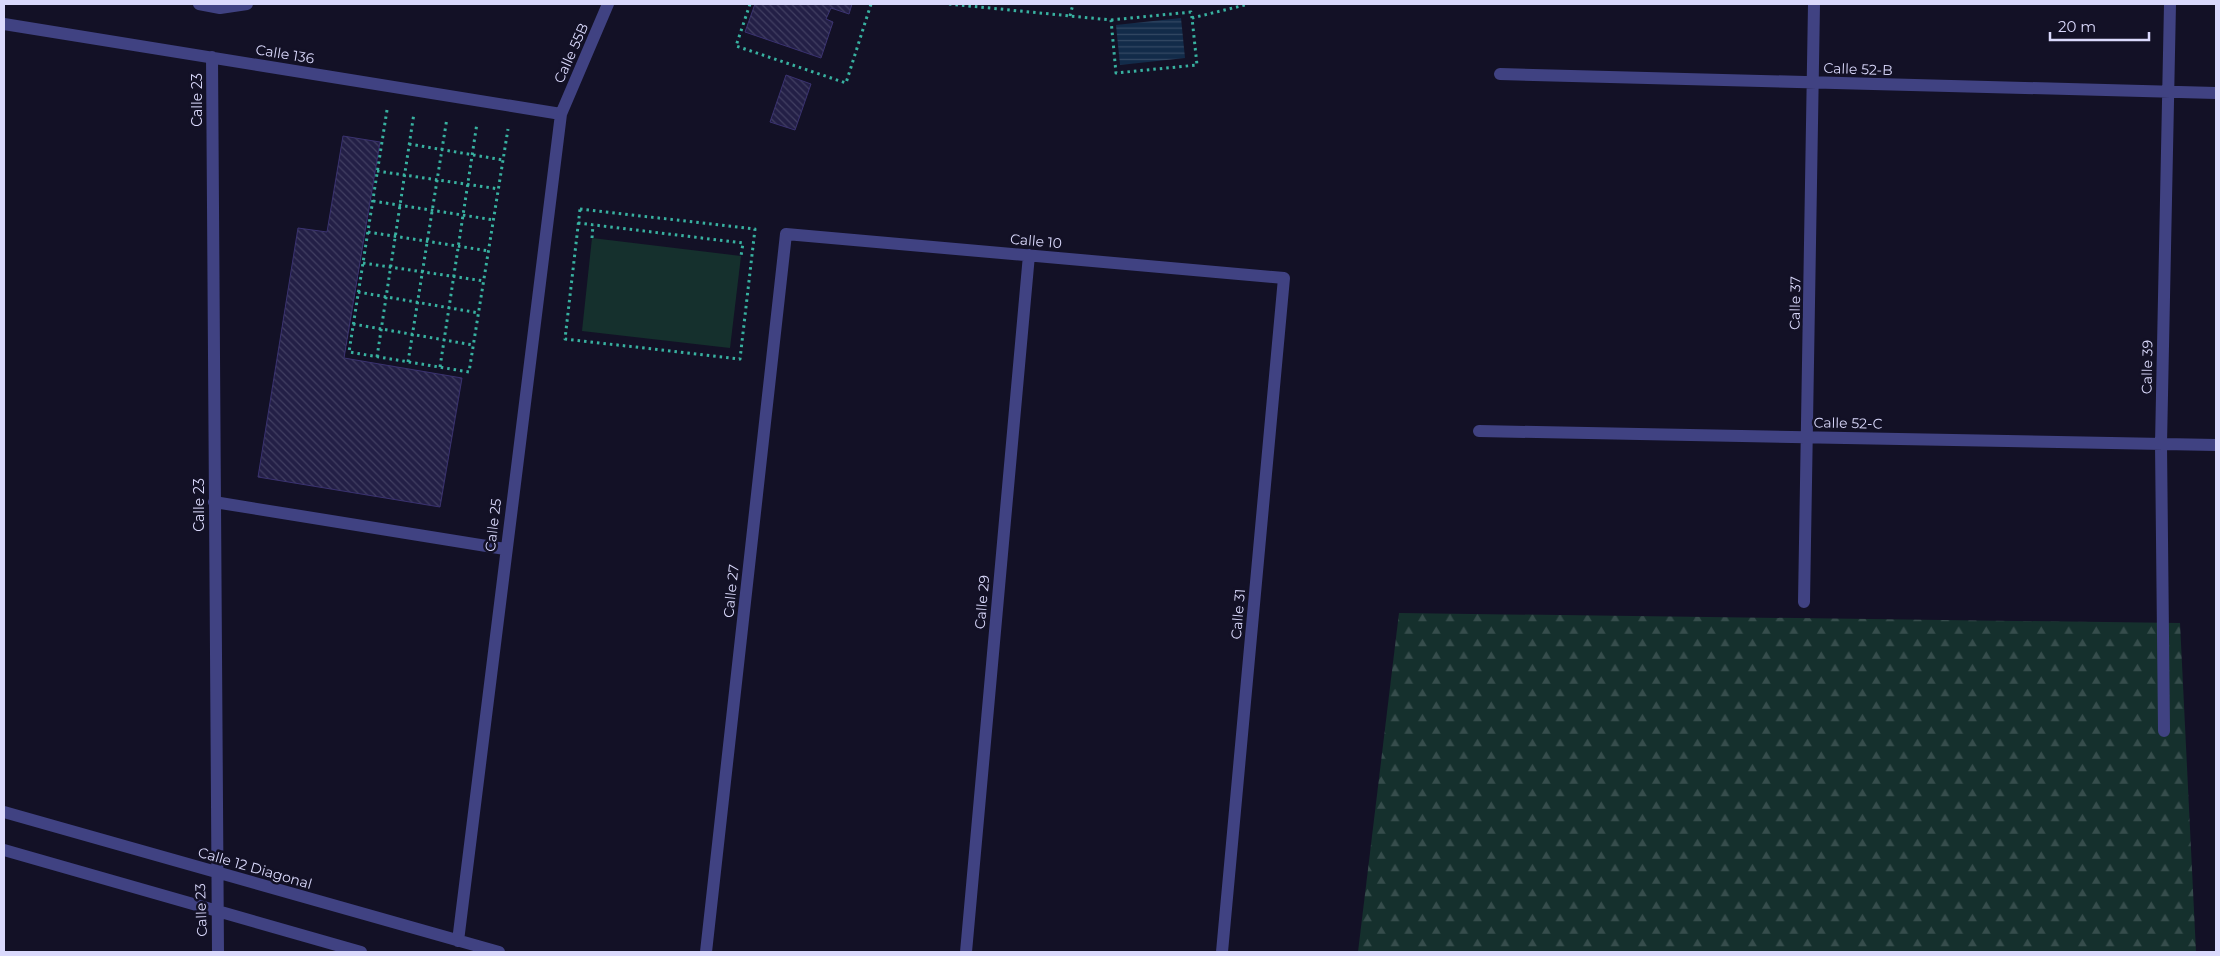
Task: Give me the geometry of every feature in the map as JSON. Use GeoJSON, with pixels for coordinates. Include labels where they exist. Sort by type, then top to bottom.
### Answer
{"type":"FeatureCollection","features":[{"type":"Feature","properties":{"kind":"street"},"geometry":{"type":"LineString","coordinates":[[200,4],[220,8],[247,4]]}},
{"type":"Feature","properties":{"kind":"street","name":"Calle 55B"},"geometry":{"type":"LineString","coordinates":[[560,114],[608,4]]}},
{"type":"Feature","properties":{"kind":"street","name":"Calle 37"},"geometry":{"type":"LineString","coordinates":[[1804,602],[1814,4]]}},
{"type":"Feature","properties":{"kind":"street","name":"Calle 39"},"geometry":{"type":"LineString","coordinates":[[2164,732],[2161,444],[2170,4]]}},
{"type":"Feature","properties":{"kind":"street","name":"Calle 136"},"geometry":{"type":"LineString","coordinates":[[4,24],[560,114]]}},
{"type":"Feature","properties":{"kind":"street","name":"Calle 23"},"geometry":{"type":"LineString","coordinates":[[212,57],[215,872],[218,952]]}},
{"type":"Feature","properties":{"kind":"street","name":"Calle 52-B"},"geometry":{"type":"LineString","coordinates":[[1500,74],[2216,93]]}},
{"type":"Feature","properties":{"kind":"street","name":"Calle 25"},"geometry":{"type":"LineString","coordinates":[[458,941],[560,114]]}},
{"type":"Feature","properties":{"kind":"street","name":"Calle 10"},"geometry":{"type":"LineString","coordinates":[[786,234],[1284,278]]}},
{"type":"Feature","properties":{"kind":"street","name":"Calle 27"},"geometry":{"type":"LineString","coordinates":[[706,952],[786,234]]}},
{"type":"Feature","properties":{"kind":"street","name":"Calle 29"},"geometry":{"type":"LineString","coordinates":[[966,952],[1029,255]]}},
{"type":"Feature","properties":{"kind":"street","name":"Calle 31"},"geometry":{"type":"LineString","coordinates":[[1222,952],[1284,278]]}},
{"type":"Feature","properties":{"kind":"street","name":"Calle 52-C"},"geometry":{"type":"LineString","coordinates":[[1479,431],[2216,445]]}},
{"type":"Feature","properties":{"kind":"street"},"geometry":{"type":"LineString","coordinates":[[214,502],[505,549]]}},
{"type":"Feature","properties":{"kind":"street","name":"Calle 12 Diagonal"},"geometry":{"type":"LineString","coordinates":[[4,812],[498,952]]}},
{"type":"Feature","properties":{"kind":"street"},"geometry":{"type":"LineString","coordinates":[[4,850],[360,952]]}},
{"type":"Feature","properties":{"kind":"path"},"geometry":{"type":"LineString","coordinates":[[750,4],[736,46],[846,83],[872,4]]}},
{"type":"Feature","properties":{"kind":"path"},"geometry":{"type":"LineString","coordinates":[[949,4],[1111,20],[1191,12],[1197,65],[1116,73],[1111,20]]}},
{"type":"Feature","properties":{"kind":"path"},"geometry":{"type":"LineString","coordinates":[[1070,16],[1073,4]]}},
{"type":"Feature","properties":{"kind":"path"},"geometry":{"type":"LineString","coordinates":[[1192,18],[1245,5]]}},
{"type":"Feature","properties":{"kind":"path"},"geometry":{"type":"LineString","coordinates":[[388,105],[349,352],[469,372],[509,123]]}},
{"type":"Feature","properties":{"kind":"path"},"geometry":{"type":"LineString","coordinates":[[377,357],[414,109]]}},
{"type":"Feature","properties":{"kind":"path"},"geometry":{"type":"LineString","coordinates":[[408,362],[447,114]]}},
{"type":"Feature","properties":{"kind":"path"},"geometry":{"type":"LineString","coordinates":[[440,367],[478,118]]}},
{"type":"Feature","properties":{"kind":"path"},"geometry":{"type":"LineString","coordinates":[[409,144],[503,160]]}},
{"type":"Feature","properties":{"kind":"path"},"geometry":{"type":"LineString","coordinates":[[377,172],[499,189]]}},
{"type":"Feature","properties":{"kind":"path"},"geometry":{"type":"LineString","coordinates":[[373,201],[494,220]]}},
{"type":"Feature","properties":{"kind":"path"},"geometry":{"type":"LineString","coordinates":[[580,209],[755,229],[740,359],[565,339],[578,223],[580,209]]}},
{"type":"Feature","properties":{"kind":"path"},"geometry":{"type":"LineString","coordinates":[[578,223],[743,243],[741,256]]}},
{"type":"Feature","properties":{"kind":"path"},"geometry":{"type":"LineString","coordinates":[[592,238],[593,225]]}},
{"type":"Feature","properties":{"kind":"path"},"geometry":{"type":"LineString","coordinates":[[368,232],[489,251]]}},
{"type":"Feature","properties":{"kind":"path"},"geometry":{"type":"LineString","coordinates":[[363,263],[484,281]]}},
{"type":"Feature","properties":{"kind":"path"},"geometry":{"type":"LineString","coordinates":[[358,292],[479,313]]}},
{"type":"Feature","properties":{"kind":"path"},"geometry":{"type":"LineString","coordinates":[[353,324],[474,345]]}},
{"type":"Feature","properties":{"kind":"green space"},"geometry":{"type":"Polygon","coordinates":[[[592,238],[741,256],[730,348],[582,331],[592,238]]]}},
{"type":"Feature","properties":{"kind":"green space"},"geometry":{"type":"Polygon","coordinates":[[[1399,613],[2180,623],[2196,952],[1358,952],[1399,613]]]}},
{"type":"Feature","properties":{"kind":"water"},"geometry":{"type":"Polygon","coordinates":[[[1181,18],[1185,58],[1120,65],[1116,25],[1181,18]]]}},
{"type":"Feature","properties":{"kind":"building"},"geometry":{"type":"Polygon","coordinates":[[[755,4],[852,4],[849,14],[831,8],[826,19],[833,22],[821,58],[745,32],[755,4]]]}},
{"type":"Feature","properties":{"kind":"building"},"geometry":{"type":"Polygon","coordinates":[[[786,75],[811,84],[795,130],[770,122],[786,75]]]}},
{"type":"Feature","properties":{"kind":"building"},"geometry":{"type":"Polygon","coordinates":[[[343,136],[380,142],[344,358],[462,378],[440,507],[258,477],[298,228],[327,232],[343,136]]]}}]}
